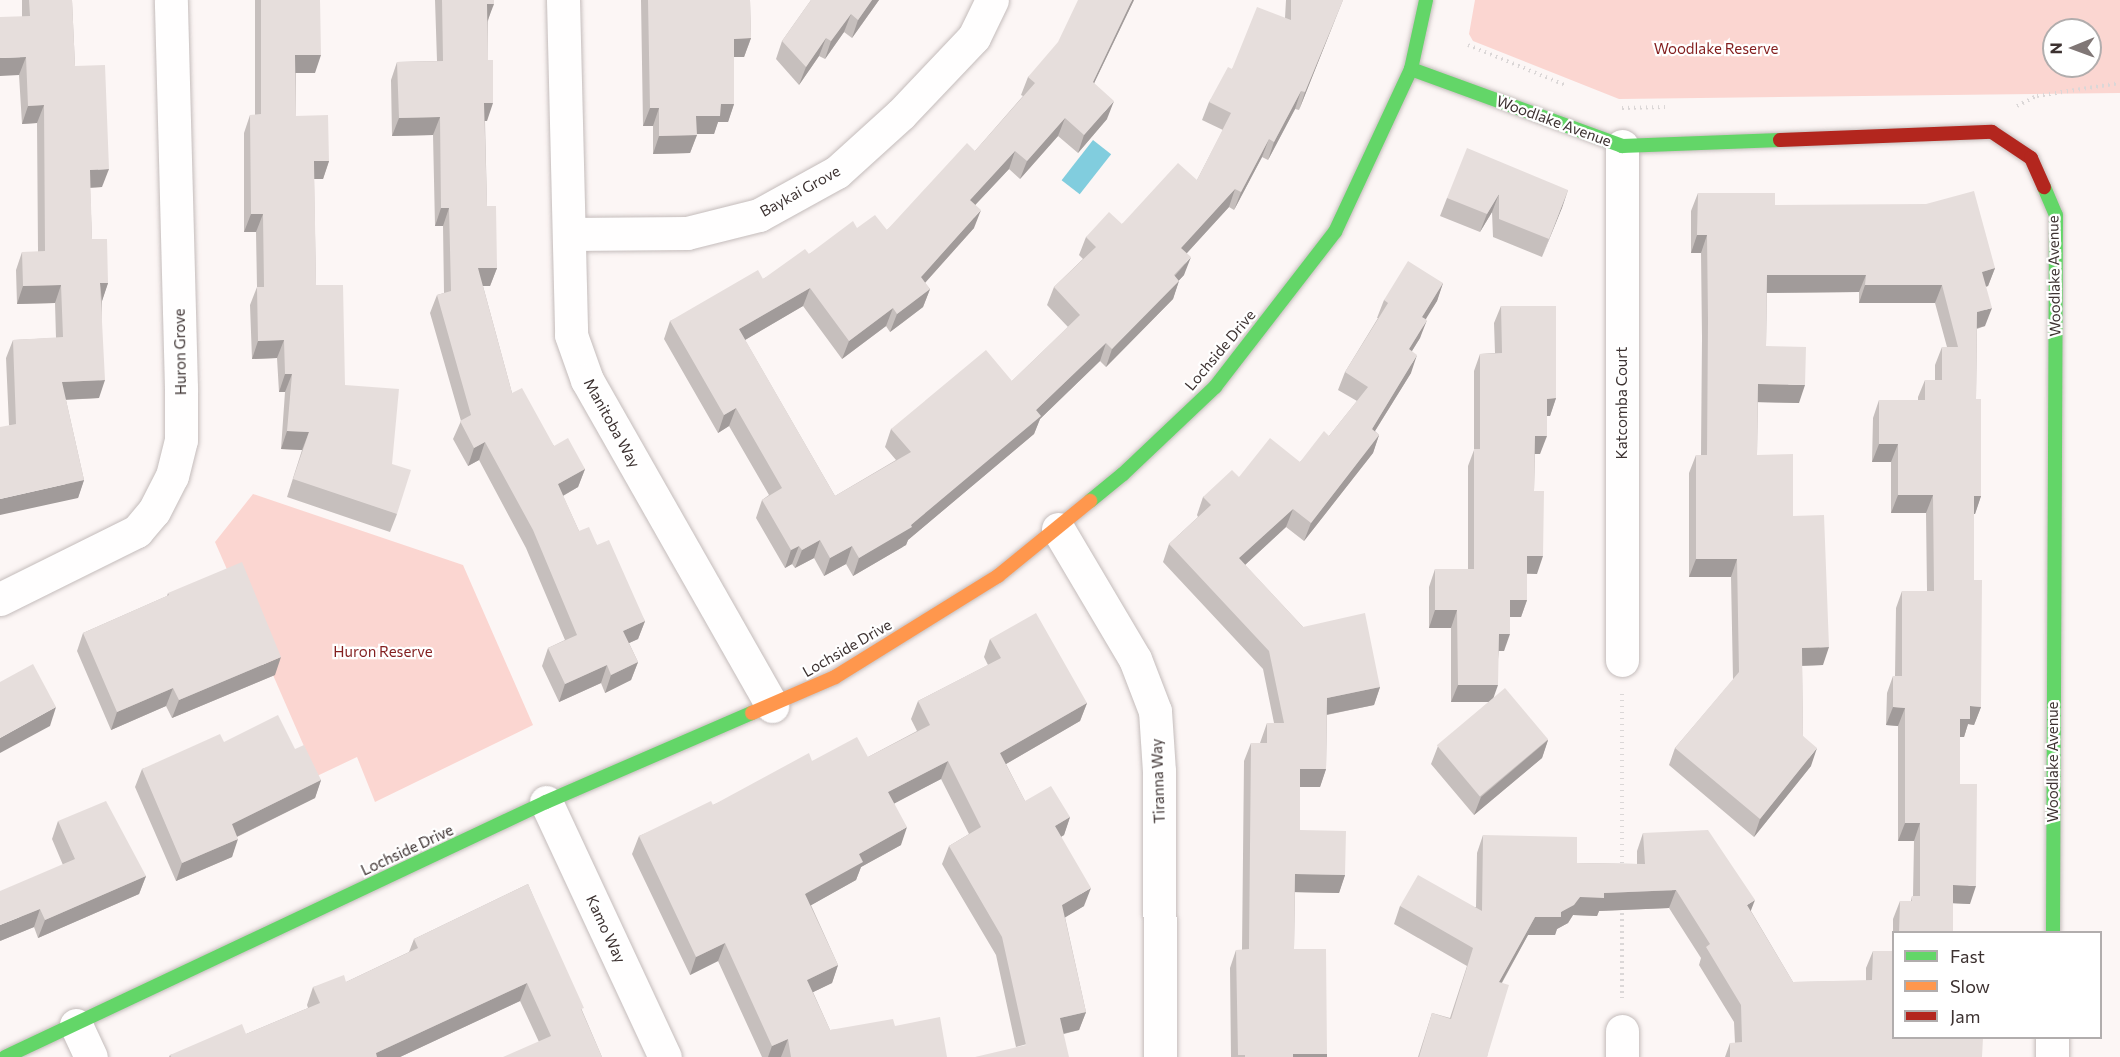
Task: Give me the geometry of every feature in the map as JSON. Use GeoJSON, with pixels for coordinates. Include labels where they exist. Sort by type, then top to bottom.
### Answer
{"type":"FeatureCollection","features":[{"type":"Feature","properties":{"kind":"street","name":"Manitoba Way"},"geometry":{"type":"LineString","coordinates":[[563,0],[571,335],[586,380],[772,706]]}},
{"type":"Feature","properties":{"kind":"street","name":"Baykai Grove"},"geometry":{"type":"LineString","coordinates":[[569,234],[687,233],[759,215],[837,172],[901,114],[974,37],[992,0]]}},
{"type":"Feature","properties":{"kind":"street","name":"Lochside Drive"},"geometry":{"type":"LineString","coordinates":[[5,1057],[546,802],[835,677],[998,576],[1123,474],[1215,387],[1335,232],[1411,69],[1426,0]]}},
{"type":"Feature","properties":{"kind":"street","name":"Huron Grove"},"geometry":{"type":"LineString","coordinates":[[0,599],[136,531],[154,511],[172,476],[181,440],[182,388],[165,3]]}},
{"type":"Feature","properties":{"kind":"street","name":"Woodlake Avenue"},"geometry":{"type":"LineString","coordinates":[[1411,69],[1622,146],[1992,132],[2031,158],[2056,215],[2053,931]]}},
{"type":"Feature","properties":{"kind":"street","name":"Katcomba Court"},"geometry":{"type":"LineString","coordinates":[[1622,146],[1622,660]]}},
{"type":"Feature","properties":{"kind":"street","name":"Tiranna Way"},"geometry":{"type":"LineString","coordinates":[[1058,529],[1135,659],[1155,711],[1160,771],[1160,1057]]}},
{"type":"Feature","properties":{"kind":"street","name":"Kamo Way"},"geometry":{"type":"LineString","coordinates":[[546,802],[665,1057]]}},
{"type":"Feature","properties":{"kind":"street"},"geometry":{"type":"LineString","coordinates":[[76,1025],[91,1057]]}},
{"type":"Feature","properties":{"kind":"street"},"geometry":{"type":"LineString","coordinates":[[2052,1039],[2052,1057]]}},
{"type":"Feature","properties":{"kind":"path"},"geometry":{"type":"LineString","coordinates":[[1468,45],[1576,90]]}},
{"type":"Feature","properties":{"kind":"path"},"geometry":{"type":"LineString","coordinates":[[2006,105],[2017,107],[2037,96],[2120,83]]}},
{"type":"Feature","properties":{"kind":"path"},"geometry":{"type":"LineString","coordinates":[[1619,108],[1666,107]]}},
{"type":"Feature","properties":{"kind":"path"},"geometry":{"type":"LineString","coordinates":[[1622,660],[1622,875]]}},
{"type":"Feature","properties":{"kind":"path"},"geometry":{"type":"LineString","coordinates":[[1622,899],[1622,1044]]}},
{"type":"Feature","properties":{"kind":"green space","name":"Woodlake Reserve"},"geometry":{"type":"Polygon","coordinates":[[[1475,0],[2120,0],[2120,93],[1619,99],[1473,41],[1469,34],[1475,0]]]}},
{"type":"Feature","properties":{"kind":"green space","name":"Huron Reserve"},"geometry":{"type":"Polygon","coordinates":[[[253,494],[463,565],[533,725],[375,802],[357,757],[317,776],[215,542],[253,494]]]}},
{"type":"Feature","properties":{"kind":"water"},"geometry":{"type":"Polygon","coordinates":[[[1093,140],[1111,154],[1080,194],[1062,180],[1093,140]]]}},
{"type":"Feature","properties":{"kind":"building"},"geometry":{"type":"Polygon","coordinates":[[[29,0],[72,0],[75,66],[105,65],[109,169],[90,170],[92,239],[107,239],[108,283],[100,283],[105,380],[62,382],[84,480],[0,499],[0,427],[16,424],[13,340],[63,337],[61,285],[23,286],[22,252],[45,251],[44,105],[28,106],[26,57],[0,58],[0,17],[30,16],[29,0]]]}},
{"type":"Feature","properties":{"kind":"building"},"geometry":{"type":"Polygon","coordinates":[[[261,0],[320,0],[321,55],[295,55],[296,116],[328,115],[329,161],[314,161],[316,285],[343,285],[345,385],[399,389],[392,464],[411,470],[397,514],[293,479],[309,432],[287,431],[292,374],[285,374],[284,340],[258,341],[257,287],[264,287],[263,214],[251,214],[250,115],[261,114],[261,0]]]}},
{"type":"Feature","properties":{"kind":"building"},"geometry":{"type":"Polygon","coordinates":[[[442,0],[494,0],[494,4],[487,4],[488,60],[493,60],[493,103],[484,103],[487,206],[496,206],[497,268],[478,268],[512,393],[522,388],[554,446],[568,438],[585,469],[558,484],[579,531],[589,527],[597,545],[609,540],[645,621],[623,631],[638,662],[611,675],[607,665],[565,684],[548,648],[577,635],[533,530],[485,442],[474,448],[460,421],[471,415],[437,295],[451,291],[449,208],[441,208],[440,117],[399,118],[397,62],[443,61],[442,0]]]}},
{"type":"Feature","properties":{"kind":"building"},"geometry":{"type":"Polygon","coordinates":[[[648,0],[750,0],[751,38],[734,39],[734,104],[721,104],[720,116],[696,116],[697,135],[659,136],[659,108],[650,108],[648,0]]]}},
{"type":"Feature","properties":{"kind":"building"},"geometry":{"type":"Polygon","coordinates":[[[811,0],[872,0],[858,20],[851,14],[831,41],[826,38],[806,67],[782,41],[811,0]]]}},
{"type":"Feature","properties":{"kind":"building"},"geometry":{"type":"Polygon","coordinates":[[[1078,0],[1132,0],[1093,82],[1114,101],[1084,135],[1065,118],[1027,161],[1015,151],[970,200],[981,210],[921,277],[930,289],[897,314],[893,308],[849,341],[810,288],[739,329],[835,496],[911,452],[891,429],[986,350],[1012,381],[1080,315],[1054,287],[1096,247],[1086,237],[1109,212],[1122,224],[1178,163],[1197,180],[1231,113],[1209,102],[1228,67],[1232,69],[1257,7],[1291,20],[1291,0],[1343,0],[1305,92],[1301,91],[1274,142],[1269,139],[1241,192],[1235,189],[1181,248],[1191,257],[1174,275],[1179,281],[1112,349],[1106,343],[1036,410],[1041,416],[911,525],[912,527],[859,558],[852,546],[830,558],[820,540],[802,550],[799,546],[791,550],[762,500],[782,488],[736,408],[724,415],[670,321],[758,270],[763,279],[805,249],[809,254],[853,221],[857,228],[875,215],[887,230],[967,143],[975,151],[1035,83],[1028,77],[1058,42],[1078,0]]]}},
{"type":"Feature","properties":{"kind":"building"},"geometry":{"type":"Polygon","coordinates":[[[1467,148],[1568,190],[1549,239],[1499,219],[1499,194],[1487,214],[1447,198],[1467,148]]]}},
{"type":"Feature","properties":{"kind":"building"},"geometry":{"type":"Polygon","coordinates":[[[1974,191],[1995,268],[1982,272],[1992,308],[1977,312],[1976,399],[1981,399],[1981,496],[1974,496],[1974,580],[1982,580],[1981,707],[1970,706],[1970,719],[1960,719],[1960,784],[1977,784],[1976,886],[1953,885],[1953,931],[1899,931],[1900,901],[1912,901],[1912,896],[1920,896],[1920,823],[1905,823],[1905,708],[1893,707],[1893,676],[1902,676],[1902,591],[1934,591],[1933,495],[1898,495],[1898,444],[1879,444],[1879,400],[1925,400],[1925,380],[1942,380],[1942,347],[1958,347],[1942,285],[1865,285],[1866,275],[1767,275],[1766,346],[1806,347],[1805,385],[1758,384],[1757,455],[1793,454],[1793,516],[1824,515],[1829,647],[1802,648],[1803,736],[1817,748],[1760,819],[1675,748],[1739,672],[1737,559],[1696,559],[1696,455],[1707,455],[1708,320],[1707,235],[1697,235],[1698,193],[1775,193],[1775,205],[1926,204],[1974,191]]]}},
{"type":"Feature","properties":{"kind":"building"},"geometry":{"type":"Polygon","coordinates":[[[1408,261],[1443,283],[1422,317],[1427,320],[1409,349],[1417,355],[1372,429],[1379,435],[1311,523],[1293,509],[1239,558],[1303,627],[1365,613],[1380,687],[1327,698],[1326,769],[1300,769],[1300,830],[1346,831],[1345,875],[1295,874],[1294,949],[1326,949],[1327,1054],[1245,1057],[1245,1055],[1238,1055],[1236,950],[1249,949],[1251,743],[1267,743],[1267,723],[1284,723],[1269,651],[1169,544],[1211,505],[1203,497],[1232,470],[1239,477],[1270,438],[1300,462],[1324,431],[1329,436],[1368,387],[1345,372],[1388,303],[1384,300],[1408,261]]]}},
{"type":"Feature","properties":{"kind":"building"},"geometry":{"type":"Polygon","coordinates":[[[1501,306],[1556,306],[1556,398],[1547,399],[1547,436],[1535,436],[1534,491],[1544,491],[1543,556],[1527,556],[1527,600],[1510,600],[1510,634],[1499,634],[1498,685],[1458,685],[1457,610],[1435,610],[1435,569],[1474,569],[1474,449],[1480,449],[1480,354],[1502,353],[1501,306]]]}},
{"type":"Feature","properties":{"kind":"building"},"geometry":{"type":"Polygon","coordinates":[[[242,562],[281,657],[179,700],[173,688],[117,712],[83,633],[169,595],[168,593],[242,562]]]}},
{"type":"Feature","properties":{"kind":"building"},"geometry":{"type":"Polygon","coordinates":[[[1036,613],[1087,703],[1000,753],[1025,801],[1051,786],[1070,817],[1055,826],[1091,888],[1062,905],[1086,1012],[1060,1018],[1069,1057],[975,1057],[1026,1045],[1002,937],[949,846],[981,827],[948,761],[888,792],[907,827],[859,854],[863,862],[805,894],[838,965],[807,980],[830,1030],[893,1019],[895,1026],[940,1017],[947,1057],[791,1057],[788,1039],[772,1046],[725,943],[696,957],[639,836],[711,801],[713,805],[809,753],[812,761],[857,737],[868,757],[930,725],[918,701],[1001,658],[990,639],[1036,613]]]}},
{"type":"Feature","properties":{"kind":"building"},"geometry":{"type":"Polygon","coordinates":[[[33,664],[56,707],[0,738],[0,682],[33,664]]]}},
{"type":"Feature","properties":{"kind":"building"},"geometry":{"type":"Polygon","coordinates":[[[1505,688],[1548,739],[1480,797],[1437,745],[1505,688]]]}},
{"type":"Feature","properties":{"kind":"building"},"geometry":{"type":"Polygon","coordinates":[[[278,715],[295,749],[304,745],[321,780],[232,824],[238,839],[182,863],[142,769],[220,734],[224,742],[278,715]]]}},
{"type":"Feature","properties":{"kind":"building"},"geometry":{"type":"Polygon","coordinates":[[[106,801],[146,876],[45,920],[40,909],[0,925],[0,891],[75,859],[58,821],[106,801]]]}},
{"type":"Feature","properties":{"kind":"building"},"geometry":{"type":"Polygon","coordinates":[[[1708,830],[1755,900],[1747,905],[1793,982],[1872,980],[1873,951],[1892,951],[1892,1039],[1983,1039],[1982,1057],[1730,1057],[1730,1043],[1742,1042],[1741,1005],[1706,947],[1710,944],[1676,890],[1604,893],[1604,898],[1580,897],[1574,905],[1561,912],[1561,917],[1535,917],[1499,982],[1509,985],[1487,1057],[1419,1057],[1432,1013],[1451,1019],[1473,948],[1400,906],[1418,875],[1482,911],[1483,835],[1577,837],[1577,863],[1645,864],[1643,833],[1708,830]]]}},
{"type":"Feature","properties":{"kind":"building"},"geometry":{"type":"Polygon","coordinates":[[[528,884],[584,1008],[581,1009],[602,1057],[503,1057],[551,1036],[527,983],[376,1053],[377,1057],[171,1057],[170,1055],[242,1024],[246,1034],[320,1003],[313,987],[344,975],[346,982],[418,948],[414,939],[528,884]]]}},
{"type":"Feature","properties":{"kind":"traffic: fast"},"geometry":{"type":"LineString","coordinates":[[1090,501],[1123,474],[1215,387],[1335,232],[1411,69],[1426,0]]}},
{"type":"Feature","properties":{"kind":"traffic: fast"},"geometry":{"type":"LineString","coordinates":[[1411,69],[1622,146],[1780,140]]}},
{"type":"Feature","properties":{"kind":"traffic: fast"},"geometry":{"type":"LineString","coordinates":[[2044,187],[2056,215],[2053,931]]}},
{"type":"Feature","properties":{"kind":"traffic: fast"},"geometry":{"type":"LineString","coordinates":[[5,1057],[546,802],[752,713]]}},
{"type":"Feature","properties":{"kind":"traffic: slow"},"geometry":{"type":"LineString","coordinates":[[752,713],[835,677],[998,576],[1090,501]]}},
{"type":"Feature","properties":{"kind":"traffic: jam"},"geometry":{"type":"LineString","coordinates":[[1780,140],[1992,132],[2031,158],[2044,187]]}}]}
